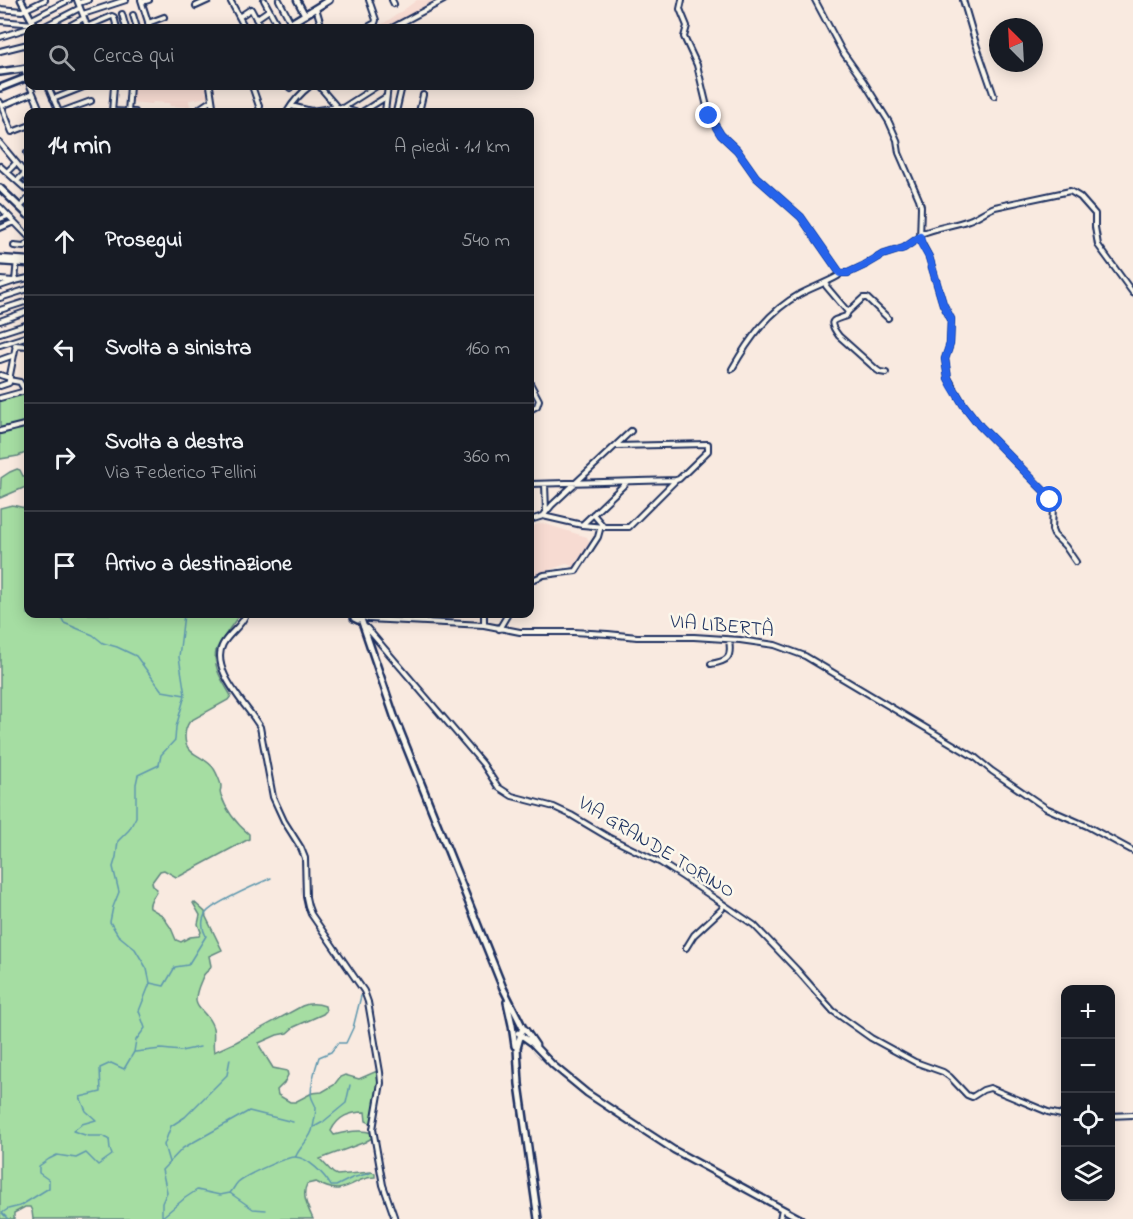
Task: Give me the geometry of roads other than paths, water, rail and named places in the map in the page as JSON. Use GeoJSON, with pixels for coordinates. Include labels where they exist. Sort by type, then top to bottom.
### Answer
{"type":"FeatureCollection","features":[{"type":"Feature","properties":{"kind":"main road"},"geometry":{"type":"LineString","coordinates":[[291,23],[329,0]]}},
{"type":"Feature","properties":{"kind":"main road"},"geometry":{"type":"LineString","coordinates":[[0,72],[24,68]]}},
{"type":"Feature","properties":{"kind":"main road"},"geometry":{"type":"LineString","coordinates":[[0,88],[24,80]]}},
{"type":"Feature","properties":{"kind":"main road"},"geometry":{"type":"LineString","coordinates":[[1,189],[24,210]]}},
{"type":"Feature","properties":{"kind":"main road"},"geometry":{"type":"LineString","coordinates":[[358,618],[371,647],[394,716],[519,1030],[517,1056],[519,1084],[538,1219]]}},
{"type":"Feature","properties":{"kind":"main road"},"geometry":{"type":"LineString","coordinates":[[359,618],[371,637],[371,647]]}},
{"type":"Feature","properties":{"kind":"street"},"geometry":{"type":"LineString","coordinates":[[21,0],[34,24]]}},
{"type":"Feature","properties":{"kind":"street"},"geometry":{"type":"LineString","coordinates":[[0,9],[22,11],[45,0]]}},
{"type":"Feature","properties":{"kind":"street"},"geometry":{"type":"LineString","coordinates":[[0,22],[34,24],[69,0]]}},
{"type":"Feature","properties":{"kind":"street"},"geometry":{"type":"LineString","coordinates":[[47,24],[88,0]]}},
{"type":"Feature","properties":{"kind":"street"},"geometry":{"type":"LineString","coordinates":[[71,24],[84,16],[126,0]]}},
{"type":"Feature","properties":{"kind":"street"},"geometry":{"type":"LineString","coordinates":[[149,0],[142,1],[148,23],[164,17]]}},
{"type":"Feature","properties":{"kind":"street"},"geometry":{"type":"LineString","coordinates":[[196,6],[209,0]]}},
{"type":"Feature","properties":{"kind":"street"},"geometry":{"type":"LineString","coordinates":[[230,0],[243,24]]}},
{"type":"Feature","properties":{"kind":"street"},"geometry":{"type":"LineString","coordinates":[[264,0],[278,24]]}},
{"type":"Feature","properties":{"kind":"street"},"geometry":{"type":"LineString","coordinates":[[279,0],[291,23]]}},
{"type":"Feature","properties":{"kind":"street"},"geometry":{"type":"LineString","coordinates":[[297,0],[305,15]]}},
{"type":"Feature","properties":{"kind":"street"},"geometry":{"type":"LineString","coordinates":[[369,0],[376,17],[376,22],[373,24]]}},
{"type":"Feature","properties":{"kind":"street"},"geometry":{"type":"LineString","coordinates":[[401,24],[444,0]]}},
{"type":"Feature","properties":{"kind":"street"},"geometry":{"type":"LineString","coordinates":[[682,0],[680,9],[687,26],[684,37],[697,65],[709,116],[721,135],[737,150],[756,177],[801,217],[840,273]]}},
{"type":"Feature","properties":{"kind":"street"},"geometry":{"type":"LineString","coordinates":[[815,0],[842,51],[889,122],[921,206],[922,245],[929,257],[943,304],[951,319],[950,344],[945,359],[948,378],[963,404],[980,426],[1045,492],[1053,506],[1052,530],[1054,535],[1076,562]]}},
{"type":"Feature","properties":{"kind":"street"},"geometry":{"type":"LineString","coordinates":[[963,0],[994,96]]}},
{"type":"Feature","properties":{"kind":"street"},"geometry":{"type":"LineString","coordinates":[[79,4],[86,24]]}},
{"type":"Feature","properties":{"kind":"street"},"geometry":{"type":"LineString","coordinates":[[316,8],[321,24]]}},
{"type":"Feature","properties":{"kind":"street"},"geometry":{"type":"LineString","coordinates":[[239,16],[251,9],[259,24]]}},
{"type":"Feature","properties":{"kind":"street"},"geometry":{"type":"LineString","coordinates":[[256,19],[269,10]]}},
{"type":"Feature","properties":{"kind":"street"},"geometry":{"type":"LineString","coordinates":[[122,14],[125,23],[134,17],[136,24]]}},
{"type":"Feature","properties":{"kind":"street"},"geometry":{"type":"LineString","coordinates":[[94,24],[112,16],[116,24]]}},
{"type":"Feature","properties":{"kind":"street"},"geometry":{"type":"LineString","coordinates":[[0,37],[24,28]]}},
{"type":"Feature","properties":{"kind":"street"},"geometry":{"type":"LineString","coordinates":[[0,51],[24,45]]}},
{"type":"Feature","properties":{"kind":"street"},"geometry":{"type":"LineString","coordinates":[[32,90],[39,108]]}},
{"type":"Feature","properties":{"kind":"street"},"geometry":{"type":"LineString","coordinates":[[50,90],[58,108]]}},
{"type":"Feature","properties":{"kind":"street"},"geometry":{"type":"LineString","coordinates":[[53,99],[78,90]]}},
{"type":"Feature","properties":{"kind":"street"},"geometry":{"type":"LineString","coordinates":[[112,108],[114,90]]}},
{"type":"Feature","properties":{"kind":"street"},"geometry":{"type":"LineString","coordinates":[[128,108],[130,90]]}},
{"type":"Feature","properties":{"kind":"street"},"geometry":{"type":"LineString","coordinates":[[211,90],[213,108]]}},
{"type":"Feature","properties":{"kind":"street"},"geometry":{"type":"LineString","coordinates":[[253,90],[260,108]]}},
{"type":"Feature","properties":{"kind":"street"},"geometry":{"type":"LineString","coordinates":[[296,108],[291,106],[306,90]]}},
{"type":"Feature","properties":{"kind":"street"},"geometry":{"type":"LineString","coordinates":[[323,90],[339,108]]}},
{"type":"Feature","properties":{"kind":"street"},"geometry":{"type":"LineString","coordinates":[[344,108],[370,90]]}},
{"type":"Feature","properties":{"kind":"street"},"geometry":{"type":"LineString","coordinates":[[385,108],[387,90]]}},
{"type":"Feature","properties":{"kind":"street"},"geometry":{"type":"LineString","coordinates":[[397,108],[401,90]]}},
{"type":"Feature","properties":{"kind":"street"},"geometry":{"type":"LineString","coordinates":[[24,128],[12,132],[2,115],[1,104],[33,93]]}},
{"type":"Feature","properties":{"kind":"street"},"geometry":{"type":"LineString","coordinates":[[420,108],[423,95]]}},
{"type":"Feature","properties":{"kind":"street"},"geometry":{"type":"LineString","coordinates":[[368,108],[386,97]]}},
{"type":"Feature","properties":{"kind":"street"},"geometry":{"type":"LineString","coordinates":[[200,108],[212,100]]}},
{"type":"Feature","properties":{"kind":"street"},"geometry":{"type":"LineString","coordinates":[[71,108],[91,101]]}},
{"type":"Feature","properties":{"kind":"street"},"geometry":{"type":"LineString","coordinates":[[0,143],[24,171]]}},
{"type":"Feature","properties":{"kind":"street"},"geometry":{"type":"LineString","coordinates":[[7,172],[16,163]]}},
{"type":"Feature","properties":{"kind":"street"},"geometry":{"type":"LineString","coordinates":[[0,166],[24,187]]}},
{"type":"Feature","properties":{"kind":"street"},"geometry":{"type":"LineString","coordinates":[[17,181],[24,175]]}},
{"type":"Feature","properties":{"kind":"street"},"geometry":{"type":"LineString","coordinates":[[732,369],[762,324],[798,295],[827,282],[840,273],[848,273],[882,255],[904,248],[920,236],[978,217],[989,209],[1070,191],[1086,203],[1095,214],[1098,245],[1133,293]]}},
{"type":"Feature","properties":{"kind":"street"},"geometry":{"type":"LineString","coordinates":[[20,207],[24,203]]}},
{"type":"Feature","properties":{"kind":"street"},"geometry":{"type":"LineString","coordinates":[[0,207],[24,232]]}},
{"type":"Feature","properties":{"kind":"street"},"geometry":{"type":"LineString","coordinates":[[0,219],[8,216]]}},
{"type":"Feature","properties":{"kind":"street"},"geometry":{"type":"LineString","coordinates":[[0,228],[14,222]]}},
{"type":"Feature","properties":{"kind":"street"},"geometry":{"type":"LineString","coordinates":[[14,246],[24,247]]}},
{"type":"Feature","properties":{"kind":"street"},"geometry":{"type":"LineString","coordinates":[[0,260],[24,262]]}},
{"type":"Feature","properties":{"kind":"street"},"geometry":{"type":"LineString","coordinates":[[15,281],[17,261]]}},
{"type":"Feature","properties":{"kind":"street"},"geometry":{"type":"LineString","coordinates":[[0,286],[24,279]]}},
{"type":"Feature","properties":{"kind":"street"},"geometry":{"type":"LineString","coordinates":[[0,280],[15,281]]}},
{"type":"Feature","properties":{"kind":"street"},"geometry":{"type":"LineString","coordinates":[[827,282],[826,286],[848,312]]}},
{"type":"Feature","properties":{"kind":"street"},"geometry":{"type":"LineString","coordinates":[[0,298],[24,290]]}},
{"type":"Feature","properties":{"kind":"street"},"geometry":{"type":"LineString","coordinates":[[886,373],[880,372],[845,342],[832,323],[835,319],[846,316],[863,298],[867,298],[888,318]]}},
{"type":"Feature","properties":{"kind":"street"},"geometry":{"type":"LineString","coordinates":[[0,310],[24,302]]}},
{"type":"Feature","properties":{"kind":"street"},"geometry":{"type":"LineString","coordinates":[[0,321],[24,312]]}},
{"type":"Feature","properties":{"kind":"street"},"geometry":{"type":"LineString","coordinates":[[0,333],[24,325]]}},
{"type":"Feature","properties":{"kind":"street"},"geometry":{"type":"LineString","coordinates":[[0,345],[24,337]]}},
{"type":"Feature","properties":{"kind":"street"},"geometry":{"type":"LineString","coordinates":[[0,339],[7,343],[24,346]]}},
{"type":"Feature","properties":{"kind":"street"},"geometry":{"type":"LineString","coordinates":[[0,386],[9,383],[16,345]]}},
{"type":"Feature","properties":{"kind":"street"},"geometry":{"type":"LineString","coordinates":[[0,360],[14,355]]}},
{"type":"Feature","properties":{"kind":"street"},"geometry":{"type":"LineString","coordinates":[[0,375],[20,382],[24,387]]}},
{"type":"Feature","properties":{"kind":"street"},"geometry":{"type":"LineString","coordinates":[[0,398],[24,391]]}},
{"type":"Feature","properties":{"kind":"street"},"geometry":{"type":"LineString","coordinates":[[534,391],[539,400],[534,408]]}},
{"type":"Feature","properties":{"kind":"street"},"geometry":{"type":"LineString","coordinates":[[0,431],[24,425]]}},
{"type":"Feature","properties":{"kind":"street"},"geometry":{"type":"LineString","coordinates":[[534,518],[544,514],[631,431]]}},
{"type":"Feature","properties":{"kind":"street"},"geometry":{"type":"LineString","coordinates":[[544,514],[582,525],[629,527],[708,451],[708,444],[616,446]]}},
{"type":"Feature","properties":{"kind":"street"},"geometry":{"type":"LineString","coordinates":[[534,484],[676,480]]}},
{"type":"Feature","properties":{"kind":"street"},"geometry":{"type":"LineString","coordinates":[[582,525],[627,482]]}},
{"type":"Feature","properties":{"kind":"street"},"geometry":{"type":"LineString","coordinates":[[544,484],[544,514]]}},
{"type":"Feature","properties":{"kind":"street"},"geometry":{"type":"LineString","coordinates":[[593,514],[602,527]]}},
{"type":"Feature","properties":{"kind":"street"},"geometry":{"type":"LineString","coordinates":[[534,579],[544,575],[576,571],[602,527]]}},
{"type":"Feature","properties":{"kind":"street"},"geometry":{"type":"LineString","coordinates":[[244,618],[224,643],[221,651],[222,667],[227,679],[260,727],[273,796],[305,858],[306,897],[311,914],[364,991],[368,1002],[381,1083],[373,1129],[383,1185],[395,1219]]}},
{"type":"Feature","properties":{"kind":"street","name":"VIA LIBERTÀ"},"geometry":{"type":"LineString","coordinates":[[363,618],[484,626],[520,632],[573,632],[637,638],[694,637],[775,645],[805,656],[976,758],[1046,808],[1133,850]]}},
{"type":"Feature","properties":{"kind":"street"},"geometry":{"type":"LineString","coordinates":[[484,618],[484,626]]}},
{"type":"Feature","properties":{"kind":"street"},"geometry":{"type":"LineString","coordinates":[[499,629],[506,618]]}},
{"type":"Feature","properties":{"kind":"street","name":"VIA GRANDE TORINO"},"geometry":{"type":"LineString","coordinates":[[371,637],[483,764],[498,787],[512,796],[554,807],[661,863],[754,925],[833,1011],[871,1038],[921,1065],[943,1072],[969,1096],[990,1088],[1061,1115]]}},
{"type":"Feature","properties":{"kind":"street"},"geometry":{"type":"LineString","coordinates":[[711,664],[723,662],[727,658],[730,649],[729,640]]}},
{"type":"Feature","properties":{"kind":"street"},"geometry":{"type":"LineString","coordinates":[[686,948],[694,935],[722,909],[723,904]]}},
{"type":"Feature","properties":{"kind":"street"},"geometry":{"type":"LineString","coordinates":[[519,1030],[539,1050]]}},
{"type":"Feature","properties":{"kind":"street"},"geometry":{"type":"LineString","coordinates":[[519,1030],[586,1093],[674,1150],[801,1219]]}},
{"type":"Feature","properties":{"kind":"street"},"geometry":{"type":"LineString","coordinates":[[1115,1116],[1133,1115]]}},
{"type":"Feature","properties":{"kind":"street"},"geometry":{"type":"LineString","coordinates":[[780,1219],[782,1209]]}},
{"type":"Feature","properties":{"kind":"waterway"},"geometry":{"type":"LineString","coordinates":[[62,618],[64,623],[93,635],[103,643],[136,656],[162,691],[185,695]]}},
{"type":"Feature","properties":{"kind":"waterway"},"geometry":{"type":"LineString","coordinates":[[8,1219],[2,1213],[20,1206],[49,1188],[49,1180],[39,1173],[39,1166],[49,1159],[57,1155],[76,1158],[86,1153],[98,1165],[112,1155],[109,1139],[73,1131],[82,1124],[96,1120],[86,1111],[80,1097],[101,1092],[100,1068],[111,1063],[124,1069],[134,1052],[136,1040],[145,1028],[139,1011],[150,983],[147,969],[135,949],[118,935],[110,922],[119,892],[113,867],[118,841],[129,830],[136,817],[138,775],[159,765],[161,755],[175,740],[176,727],[185,695],[179,657],[184,618]]}},
{"type":"Feature","properties":{"kind":"waterway"},"geometry":{"type":"LineString","coordinates":[[150,983],[164,986],[175,967],[188,965],[206,936],[203,922],[204,916],[210,909],[271,878]]}},
{"type":"Feature","properties":{"kind":"waterway"},"geometry":{"type":"LineString","coordinates":[[296,1156],[312,1131],[316,1108],[311,1097],[311,1090],[319,1057],[331,1052],[338,1043],[346,1043],[353,1028],[361,996]]}},
{"type":"Feature","properties":{"kind":"waterway"},"geometry":{"type":"LineString","coordinates":[[135,1052],[161,1049],[181,1051],[200,1047]]}},
{"type":"Feature","properties":{"kind":"waterway"},"geometry":{"type":"LineString","coordinates":[[169,1162],[164,1145],[171,1126],[185,1117],[227,1075],[230,1059]]}},
{"type":"Feature","properties":{"kind":"waterway"},"geometry":{"type":"LineString","coordinates":[[314,1127],[346,1103],[350,1085]]}},
{"type":"Feature","properties":{"kind":"waterway"},"geometry":{"type":"LineString","coordinates":[[162,1217],[162,1203],[167,1192],[162,1170],[183,1148],[249,1111],[293,1122]]}},
{"type":"Feature","properties":{"kind":"waterway"},"geometry":{"type":"LineString","coordinates":[[160,1219],[197,1190],[220,1195],[230,1193],[242,1179],[290,1158],[300,1158],[311,1163],[331,1186],[370,1173]]}},
{"type":"Feature","properties":{"kind":"waterway"},"geometry":{"type":"LineString","coordinates":[[230,1193],[253,1209],[266,1210]]}}]}
